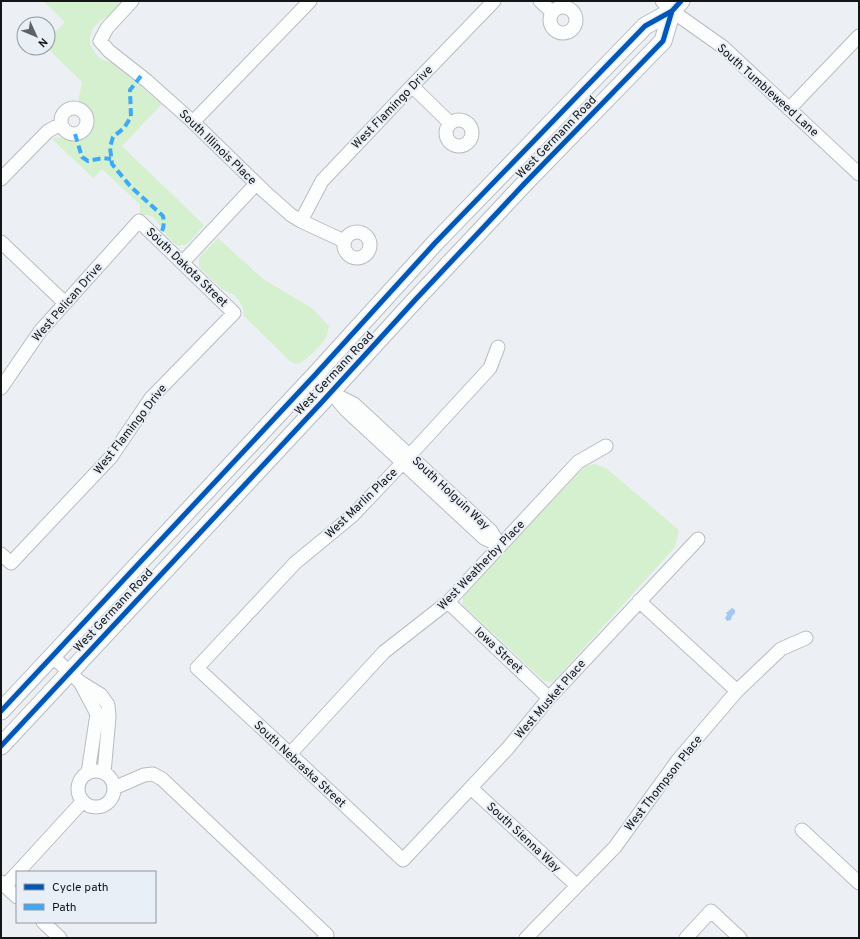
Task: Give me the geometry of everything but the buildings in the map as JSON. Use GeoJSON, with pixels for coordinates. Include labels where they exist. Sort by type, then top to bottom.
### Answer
{"type":"FeatureCollection","features":[{"type":"Feature","properties":{"kind":"main road","name":"West Germann Road"},"geometry":{"type":"LineString","coordinates":[[1,711],[314,376],[435,244],[645,26],[672,4]]}},
{"type":"Feature","properties":{"kind":"main road","name":"West Germann Road"},"geometry":{"type":"LineString","coordinates":[[1,746],[75,677],[416,299],[524,184],[663,41],[672,4]]}},
{"type":"Feature","properties":{"kind":"street","name":"South Illinois Place"},"geometry":{"type":"LineString","coordinates":[[132,1],[107,28],[100,41],[109,51],[147,81],[193,122],[256,184],[291,215],[344,241]]}},
{"type":"Feature","properties":{"kind":"street"},"geometry":{"type":"LineString","coordinates":[[193,122],[310,1]]}},
{"type":"Feature","properties":{"kind":"street","name":"West Flamingo Drive"},"geometry":{"type":"LineString","coordinates":[[301,221],[322,181],[494,1]]}},
{"type":"Feature","properties":{"kind":"street"},"geometry":{"type":"LineString","coordinates":[[540,1],[552,12]]}},
{"type":"Feature","properties":{"kind":"street","name":"South Tumbleweed Lane"},"geometry":{"type":"LineString","coordinates":[[672,4],[722,47],[859,174]]}},
{"type":"Feature","properties":{"kind":"street"},"geometry":{"type":"LineString","coordinates":[[789,109],[859,36]]}},
{"type":"Feature","properties":{"kind":"street"},"geometry":{"type":"LineString","coordinates":[[412,86],[450,123]]}},
{"type":"Feature","properties":{"kind":"street"},"geometry":{"type":"LineString","coordinates":[[1,179],[48,131],[61,124]]}},
{"type":"Feature","properties":{"kind":"street"},"geometry":{"type":"LineString","coordinates":[[182,263],[256,184]]}},
{"type":"Feature","properties":{"kind":"street","name":"South Dakota Street"},"geometry":{"type":"LineString","coordinates":[[139,221],[234,313]]}},
{"type":"Feature","properties":{"kind":"street","name":"West Pelican Drive"},"geometry":{"type":"LineString","coordinates":[[1,388],[41,330],[139,221]]}},
{"type":"Feature","properties":{"kind":"street"},"geometry":{"type":"LineString","coordinates":[[1,242],[65,303]]}},
{"type":"Feature","properties":{"kind":"street","name":"West Flamingo Drive"},"geometry":{"type":"LineString","coordinates":[[1,554],[11,563],[111,457],[151,398],[234,313]]}},
{"type":"Feature","properties":{"kind":"street","name":"West Marlin Place"},"geometry":{"type":"LineString","coordinates":[[197,668],[296,563],[352,516],[490,368],[498,347]]}},
{"type":"Feature","properties":{"kind":"street","name":"South Holguin Way"},"geometry":{"type":"LineString","coordinates":[[314,376],[331,392],[354,404],[406,458],[491,531],[500,546]]}},
{"type":"Feature","properties":{"kind":"street","name":"West Weatherby Place"},"geometry":{"type":"LineString","coordinates":[[290,754],[384,652],[448,602],[578,462],[606,446]]}},
{"type":"Feature","properties":{"kind":"street","name":"West Musket Place"},"geometry":{"type":"LineString","coordinates":[[403,860],[508,748],[549,698],[698,539]]}},
{"type":"Feature","properties":{"kind":"street"},"geometry":{"type":"LineString","coordinates":[[639,601],[737,691]]}},
{"type":"Feature","properties":{"kind":"street","name":"Iowa Street"},"geometry":{"type":"LineString","coordinates":[[448,602],[549,698]]}},
{"type":"Feature","properties":{"kind":"street","name":"West Thompson Place"},"geometry":{"type":"LineString","coordinates":[[526,938],[615,846],[678,760],[737,691],[781,649],[806,638]]}},
{"type":"Feature","properties":{"kind":"street"},"geometry":{"type":"LineString","coordinates":[[52,656],[75,677],[101,695],[108,705],[109,716],[104,773]]}},
{"type":"Feature","properties":{"kind":"street","name":"South Nebraska Street"},"geometry":{"type":"LineString","coordinates":[[197,668],[403,860]]}},
{"type":"Feature","properties":{"kind":"street"},"geometry":{"type":"LineString","coordinates":[[75,677],[97,714],[88,773]]}},
{"type":"Feature","properties":{"kind":"street"},"geometry":{"type":"LineString","coordinates":[[94,708],[108,705]]}},
{"type":"Feature","properties":{"kind":"street"},"geometry":{"type":"LineString","coordinates":[[94,771],[104,773],[109,777],[114,788],[110,800],[100,806],[88,805],[83,801],[78,791],[80,780],[88,773],[94,771]]}},
{"type":"Feature","properties":{"kind":"street"},"geometry":{"type":"LineString","coordinates":[[114,788],[144,775],[153,774],[162,779],[327,937]]}},
{"type":"Feature","properties":{"kind":"street","name":"South Sienna Way"},"geometry":{"type":"LineString","coordinates":[[471,788],[576,885]]}},
{"type":"Feature","properties":{"kind":"street"},"geometry":{"type":"LineString","coordinates":[[18,871],[83,801]]}},
{"type":"Feature","properties":{"kind":"street"},"geometry":{"type":"LineString","coordinates":[[802,830],[859,883]]}},
{"type":"Feature","properties":{"kind":"street"},"geometry":{"type":"LineString","coordinates":[[16,873],[3,884],[16,896]]}},
{"type":"Feature","properties":{"kind":"street"},"geometry":{"type":"LineString","coordinates":[[686,938],[711,911],[740,938]]}},
{"type":"Feature","properties":{"kind":"street"},"geometry":{"type":"LineString","coordinates":[[44,923],[60,938]]}},
{"type":"Feature","properties":{"kind":"green space"},"geometry":{"type":"Polygon","coordinates":[[[43,1],[121,1],[121,3],[110,15],[95,26],[90,38],[90,45],[99,58],[111,62],[162,104],[122,146],[203,224],[204,226],[186,245],[176,245],[167,236],[153,217],[148,215],[140,215],[140,205],[102,169],[93,178],[52,139],[61,138],[76,141],[81,140],[90,132],[93,124],[91,112],[85,105],[78,102],[82,82],[55,56],[56,31],[65,22],[43,1]]]}},
{"type":"Feature","properties":{"kind":"green space"},"geometry":{"type":"Polygon","coordinates":[[[218,238],[263,279],[312,308],[329,326],[324,341],[303,361],[297,364],[290,361],[244,316],[243,308],[234,295],[222,289],[199,267],[199,258],[218,238]]]}},
{"type":"Feature","properties":{"kind":"green space"},"geometry":{"type":"Polygon","coordinates":[[[595,464],[606,468],[679,530],[675,547],[553,682],[544,681],[463,605],[463,596],[580,471],[586,466],[595,464]]]}},
{"type":"Feature","properties":{"kind":"water"},"geometry":{"type":"Polygon","coordinates":[[[732,608],[735,610],[735,613],[731,620],[727,621],[725,618],[727,615],[726,613],[732,608]]]}},
{"type":"Feature","properties":{"kind":"marked path"},"geometry":{"type":"LineString","coordinates":[[141,76],[130,90],[131,117],[124,128],[113,137],[110,147],[112,164],[131,187],[163,216],[163,228],[157,239]]}},
{"type":"Feature","properties":{"kind":"marked path"},"geometry":{"type":"LineString","coordinates":[[75,134],[82,157],[88,161],[103,158],[111,159]]}},
{"type":"Feature","properties":{"kind":"cycle path"},"geometry":{"type":"LineString","coordinates":[[1,711],[314,376],[435,243],[645,26],[672,11],[681,1]]}},
{"type":"Feature","properties":{"kind":"cycle path"},"geometry":{"type":"LineString","coordinates":[[1,746],[416,299],[524,184],[663,41],[672,11]]}}]}
